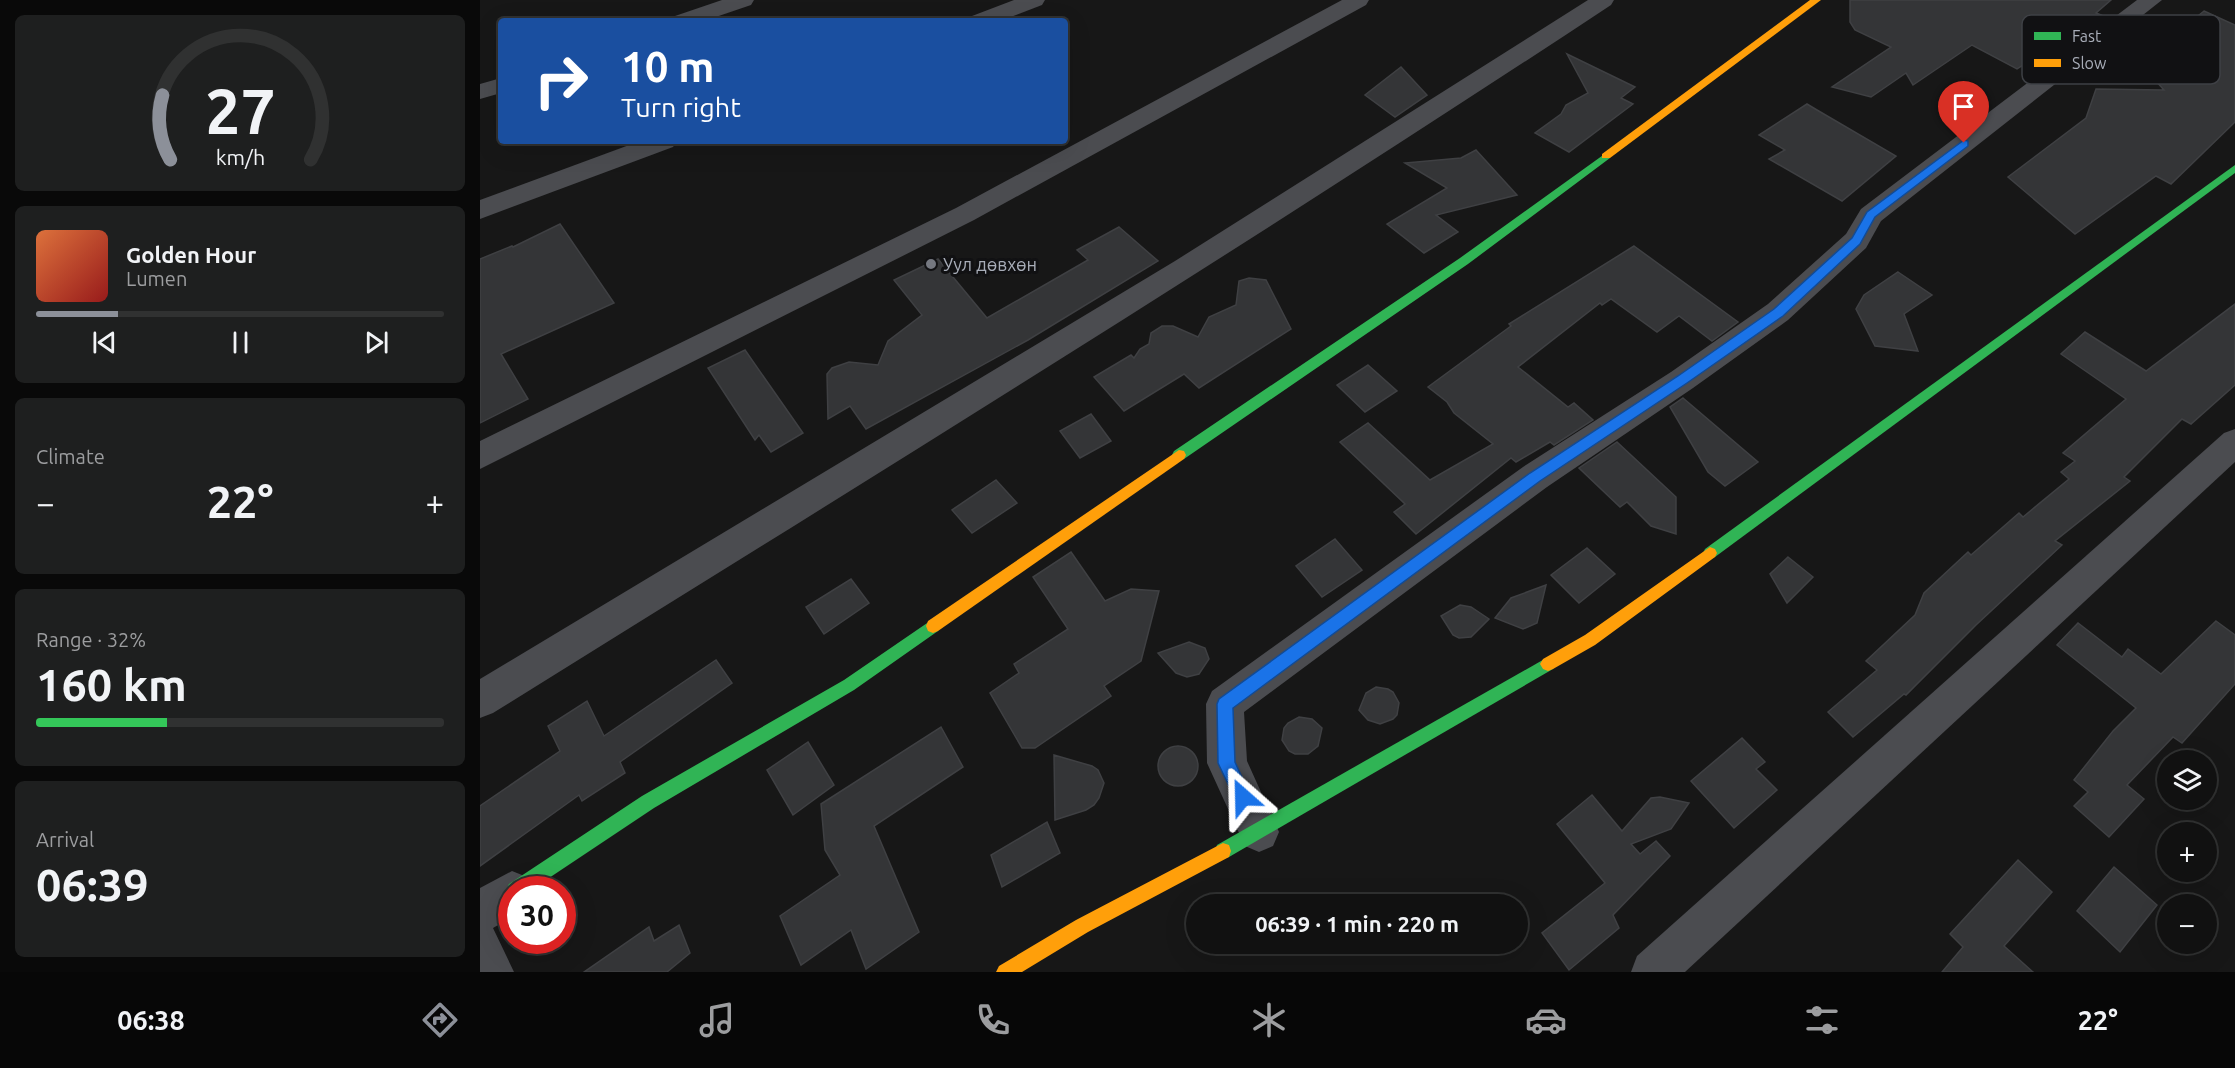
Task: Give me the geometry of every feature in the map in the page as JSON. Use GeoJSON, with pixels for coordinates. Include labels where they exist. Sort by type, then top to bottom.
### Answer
{"type":"FeatureCollection","features":[{"type":"Feature","properties":{"kind":"street"},"geometry":{"type":"LineString","coordinates":[[692,18],[743,0]]}},
{"type":"Feature","properties":{"kind":"street"},"geometry":{"type":"LineString","coordinates":[[988,18],[1034,0]]}},
{"type":"Feature","properties":{"kind":"street"},"geometry":{"type":"LineString","coordinates":[[480,456],[965,214],[1358,0]]}},
{"type":"Feature","properties":{"kind":"street"},"geometry":{"type":"LineString","coordinates":[[480,700],[1024,368],[1465,92],[1603,0]]}},
{"type":"Feature","properties":{"kind":"street"},"geometry":{"type":"LineString","coordinates":[[536,876],[648,802],[849,685],[1060,536],[1464,261],[1816,0]]}},
{"type":"Feature","properties":{"kind":"street"},"geometry":{"type":"LineString","coordinates":[[2131,15],[2151,0]]}},
{"type":"Feature","properties":{"kind":"street"},"geometry":{"type":"LineString","coordinates":[[1258,832],[1227,763],[1225,704],[1535,477],[1673,387],[1778,312],[1856,241],[1870,215],[2041,84]]}},
{"type":"Feature","properties":{"kind":"street"},"geometry":{"type":"LineString","coordinates":[[480,92],[498,86]]}},
{"type":"Feature","properties":{"kind":"street"},"geometry":{"type":"LineString","coordinates":[[480,210],[656,144]]}},
{"type":"Feature","properties":{"kind":"street"},"geometry":{"type":"LineString","coordinates":[[1005,972],[1082,926],[1258,832],[1590,640],[2235,168]]}},
{"type":"Feature","properties":{"kind":"street"},"geometry":{"type":"LineString","coordinates":[[1653,972],[2235,442]]}},
{"type":"Feature","properties":{"kind":"street"},"geometry":{"type":"LineString","coordinates":[[480,912],[498,901]]}},
{"type":"Feature","properties":{"kind":"street"},"geometry":{"type":"LineString","coordinates":[[480,944],[492,972]]}},
{"type":"Feature","properties":{"kind":"building"},"geometry":{"type":"Polygon","coordinates":[[[1850,0],[2111,0],[2096,13],[2101,15],[2022,15],[2022,66],[2017,69],[1972,45],[1913,85],[1906,73],[1871,97],[1832,87],[1891,47],[1855,30],[1850,22],[1850,0]]]}},
{"type":"Feature","properties":{"kind":"building"},"geometry":{"type":"Polygon","coordinates":[[[2204,11],[2213,15],[2199,15],[2204,11]]]}},
{"type":"Feature","properties":{"kind":"building"},"geometry":{"type":"Polygon","coordinates":[[[2220,18],[2235,25],[2235,122],[2171,184],[2156,176],[2075,234],[2008,177],[2086,118],[2096,89],[2164,90],[2159,84],[2220,84],[2220,18]]]}},
{"type":"Feature","properties":{"kind":"building"},"geometry":{"type":"Polygon","coordinates":[[[1567,54],[1635,87],[1621,98],[1633,104],[1569,152],[1535,133],[1561,114],[1566,105],[1588,93],[1567,54]]]}},
{"type":"Feature","properties":{"kind":"building"},"geometry":{"type":"Polygon","coordinates":[[[1401,67],[1427,95],[1395,117],[1365,95],[1401,67]]]}},
{"type":"Feature","properties":{"kind":"building"},"geometry":{"type":"Polygon","coordinates":[[[1807,104],[1896,156],[1842,201],[1769,159],[1785,150],[1759,135],[1807,104]]]}},
{"type":"Feature","properties":{"kind":"building"},"geometry":{"type":"Polygon","coordinates":[[[1476,150],[1517,195],[1436,215],[1458,232],[1424,253],[1387,224],[1447,188],[1405,163],[1461,158],[1476,150]]]}},
{"type":"Feature","properties":{"kind":"building"},"geometry":{"type":"Polygon","coordinates":[[[560,224],[614,303],[501,354],[528,399],[480,423],[480,259],[513,247],[560,224]]]}},
{"type":"Feature","properties":{"kind":"building"},"geometry":{"type":"Polygon","coordinates":[[[1119,227],[1158,261],[1028,340],[866,429],[850,406],[828,419],[827,374],[832,368],[849,362],[878,365],[888,341],[922,315],[894,280],[938,259],[987,318],[1088,260],[1077,250],[1119,227]]]}},
{"type":"Feature","properties":{"kind":"building"},"geometry":{"type":"Polygon","coordinates":[[[1634,246],[1738,322],[1712,341],[1679,316],[1657,332],[1611,299],[1602,305],[1600,303],[1518,367],[1568,407],[1574,403],[1593,420],[1554,445],[1550,442],[1516,462],[1511,458],[1416,534],[1394,512],[1405,504],[1340,442],[1368,423],[1430,480],[1493,444],[1454,413],[1447,402],[1428,387],[1511,326],[1509,324],[1634,246]]]}},
{"type":"Feature","properties":{"kind":"building"},"geometry":{"type":"Polygon","coordinates":[[[1898,272],[1932,295],[1904,314],[1918,351],[1875,346],[1856,309],[1864,295],[1898,272]]]}},
{"type":"Feature","properties":{"kind":"building"},"geometry":{"type":"Polygon","coordinates":[[[1249,278],[1266,280],[1291,329],[1199,388],[1184,374],[1124,411],[1094,377],[1131,355],[1134,358],[1140,349],[1149,344],[1151,333],[1162,326],[1173,326],[1198,337],[1209,317],[1236,305],[1239,281],[1249,278]]]}},
{"type":"Feature","properties":{"kind":"building"},"geometry":{"type":"Polygon","coordinates":[[[2235,304],[2235,385],[2191,424],[2182,419],[2124,477],[2130,481],[2055,541],[2062,545],[1976,625],[1906,695],[1904,694],[1853,737],[1828,712],[1877,670],[1866,661],[1915,615],[1924,593],[1968,552],[1971,555],[2019,513],[2023,517],[2069,479],[2061,472],[2075,461],[2063,453],[2126,399],[2061,354],[2085,332],[2146,371],[2235,304]]]}},
{"type":"Feature","properties":{"kind":"building"},"geometry":{"type":"Polygon","coordinates":[[[745,350],[803,433],[771,452],[759,435],[755,440],[708,368],[745,350]]]}},
{"type":"Feature","properties":{"kind":"building"},"geometry":{"type":"Polygon","coordinates":[[[1368,365],[1397,391],[1365,412],[1337,385],[1368,365]]]}},
{"type":"Feature","properties":{"kind":"building"},"geometry":{"type":"Polygon","coordinates":[[[1683,398],[1758,462],[1725,486],[1708,472],[1670,407],[1683,398]]]}},
{"type":"Feature","properties":{"kind":"building"},"geometry":{"type":"Polygon","coordinates":[[[1091,414],[1111,441],[1080,458],[1060,431],[1091,414]]]}},
{"type":"Feature","properties":{"kind":"building"},"geometry":{"type":"Polygon","coordinates":[[[1617,442],[1676,497],[1676,534],[1651,526],[1627,502],[1620,507],[1579,468],[1617,442]]]}},
{"type":"Feature","properties":{"kind":"building"},"geometry":{"type":"Polygon","coordinates":[[[996,480],[1017,503],[972,533],[952,510],[996,480]]]}},
{"type":"Feature","properties":{"kind":"building"},"geometry":{"type":"Polygon","coordinates":[[[1335,539],[1362,570],[1322,597],[1296,566],[1335,539]]]}},
{"type":"Feature","properties":{"kind":"building"},"geometry":{"type":"Polygon","coordinates":[[[1587,548],[1615,574],[1579,603],[1551,575],[1587,548]]]}},
{"type":"Feature","properties":{"kind":"building"},"geometry":{"type":"Polygon","coordinates":[[[1071,552],[1105,601],[1131,589],[1159,591],[1141,661],[1104,686],[1111,696],[1035,748],[1022,748],[990,693],[1019,673],[1014,664],[1068,629],[1033,577],[1071,552]]]}},
{"type":"Feature","properties":{"kind":"building"},"geometry":{"type":"Polygon","coordinates":[[[1788,557],[1813,577],[1787,603],[1770,574],[1788,557]]]}},
{"type":"Feature","properties":{"kind":"building"},"geometry":{"type":"Polygon","coordinates":[[[851,579],[869,603],[824,634],[806,607],[851,579]]]}},
{"type":"Feature","properties":{"kind":"building"},"geometry":{"type":"Polygon","coordinates":[[[1546,585],[1537,623],[1523,629],[1495,618],[1511,598],[1546,585]]]}},
{"type":"Feature","properties":{"kind":"building"},"geometry":{"type":"Polygon","coordinates":[[[1460,605],[1471,607],[1489,619],[1471,637],[1459,638],[1453,635],[1441,616],[1460,605]]]}},
{"type":"Feature","properties":{"kind":"building"},"geometry":{"type":"Polygon","coordinates":[[[2216,621],[2235,635],[2235,684],[2182,743],[2173,737],[2161,750],[2157,750],[2157,754],[2127,785],[2144,799],[2109,837],[2074,806],[2088,792],[2074,780],[2113,731],[2136,708],[2057,645],[2078,623],[2122,657],[2128,649],[2161,674],[2216,621]]]}},
{"type":"Feature","properties":{"kind":"building"},"geometry":{"type":"Polygon","coordinates":[[[1189,642],[1205,648],[1209,659],[1199,674],[1187,677],[1176,673],[1158,653],[1189,642]]]}},
{"type":"Feature","properties":{"kind":"building"},"geometry":{"type":"Polygon","coordinates":[[[716,660],[732,683],[620,762],[625,773],[582,801],[579,795],[480,866],[480,806],[560,751],[548,726],[587,701],[604,736],[716,660]]]}},
{"type":"Feature","properties":{"kind":"building"},"geometry":{"type":"Polygon","coordinates":[[[1376,687],[1393,692],[1399,703],[1397,715],[1380,724],[1368,720],[1359,710],[1366,693],[1376,687]]]}},
{"type":"Feature","properties":{"kind":"building"},"geometry":{"type":"Polygon","coordinates":[[[1299,717],[1312,719],[1322,728],[1318,746],[1308,754],[1295,754],[1289,751],[1282,740],[1284,728],[1299,717]]]}},
{"type":"Feature","properties":{"kind":"building"},"geometry":{"type":"Polygon","coordinates":[[[941,727],[963,767],[874,826],[919,932],[866,969],[851,930],[801,965],[780,916],[840,875],[825,850],[821,804],[941,727]]]}},
{"type":"Feature","properties":{"kind":"building"},"geometry":{"type":"Polygon","coordinates":[[[1742,738],[1765,762],[1756,769],[1777,790],[1734,828],[1691,781],[1742,738]]]}},
{"type":"Feature","properties":{"kind":"building"},"geometry":{"type":"Polygon","coordinates":[[[808,742],[834,785],[793,815],[767,770],[808,742]]]}},
{"type":"Feature","properties":{"kind":"building"},"geometry":{"type":"Polygon","coordinates":[[[1178,746],[1192,752],[1198,766],[1192,780],[1178,786],[1164,780],[1158,766],[1164,752],[1178,746]]]}},
{"type":"Feature","properties":{"kind":"building"},"geometry":{"type":"Polygon","coordinates":[[[1054,755],[1092,766],[1098,770],[1104,783],[1094,805],[1055,820],[1054,755]]]}},
{"type":"Feature","properties":{"kind":"building"},"geometry":{"type":"Polygon","coordinates":[[[1592,795],[1622,831],[1651,798],[1660,797],[1689,803],[1671,829],[1631,844],[1640,854],[1656,841],[1670,856],[1613,915],[1619,928],[1569,970],[1542,933],[1605,883],[1557,824],[1592,795]]]}},
{"type":"Feature","properties":{"kind":"building"},"geometry":{"type":"Polygon","coordinates":[[[1047,822],[1060,853],[1002,887],[991,855],[1047,822]]]}},
{"type":"Feature","properties":{"kind":"building"},"geometry":{"type":"Polygon","coordinates":[[[2018,860],[2052,892],[2004,946],[2033,972],[1942,972],[1963,947],[1950,934],[2018,860]]]}},
{"type":"Feature","properties":{"kind":"building"},"geometry":{"type":"Polygon","coordinates":[[[2114,867],[2157,905],[2120,952],[2077,911],[2114,867]]]}},
{"type":"Feature","properties":{"kind":"building"},"geometry":{"type":"Polygon","coordinates":[[[679,925],[690,953],[667,972],[584,972],[649,927],[654,941],[679,925]]]}},
{"type":"Feature","properties":{"kind":"traffic: fast"},"geometry":{"type":"LineString","coordinates":[[1179,455],[1464,261],[1606,156]]}},
{"type":"Feature","properties":{"kind":"traffic: fast"},"geometry":{"type":"LineString","coordinates":[[1710,553],[2235,168]]}},
{"type":"Feature","properties":{"kind":"traffic: fast"},"geometry":{"type":"LineString","coordinates":[[536,876],[648,802],[849,685],[933,626]]}},
{"type":"Feature","properties":{"kind":"traffic: fast"},"geometry":{"type":"LineString","coordinates":[[1223,851],[1548,664]]}},
{"type":"Feature","properties":{"kind":"traffic: slow"},"geometry":{"type":"LineString","coordinates":[[1606,156],[1816,0]]}},
{"type":"Feature","properties":{"kind":"traffic: slow"},"geometry":{"type":"LineString","coordinates":[[933,626],[1179,455]]}},
{"type":"Feature","properties":{"kind":"traffic: slow"},"geometry":{"type":"LineString","coordinates":[[1548,664],[1590,640],[1710,553]]}},
{"type":"Feature","properties":{"kind":"traffic: slow"},"geometry":{"type":"LineString","coordinates":[[1005,972],[1082,926],[1223,851]]}},
{"type":"Feature","properties":{"kind":"place","name":"Уул дөвхөн"},"geometry":{"type":"Point","coordinates":[931,264]}},
{"type":"Feature","properties":{"kind":"route"},"geometry":{"type":"LineString","coordinates":[[1243,797],[1227,763],[1225,704],[1535,477],[1682,380],[1778,312],[1856,241],[1870,215],[1964,143]]}}]}
